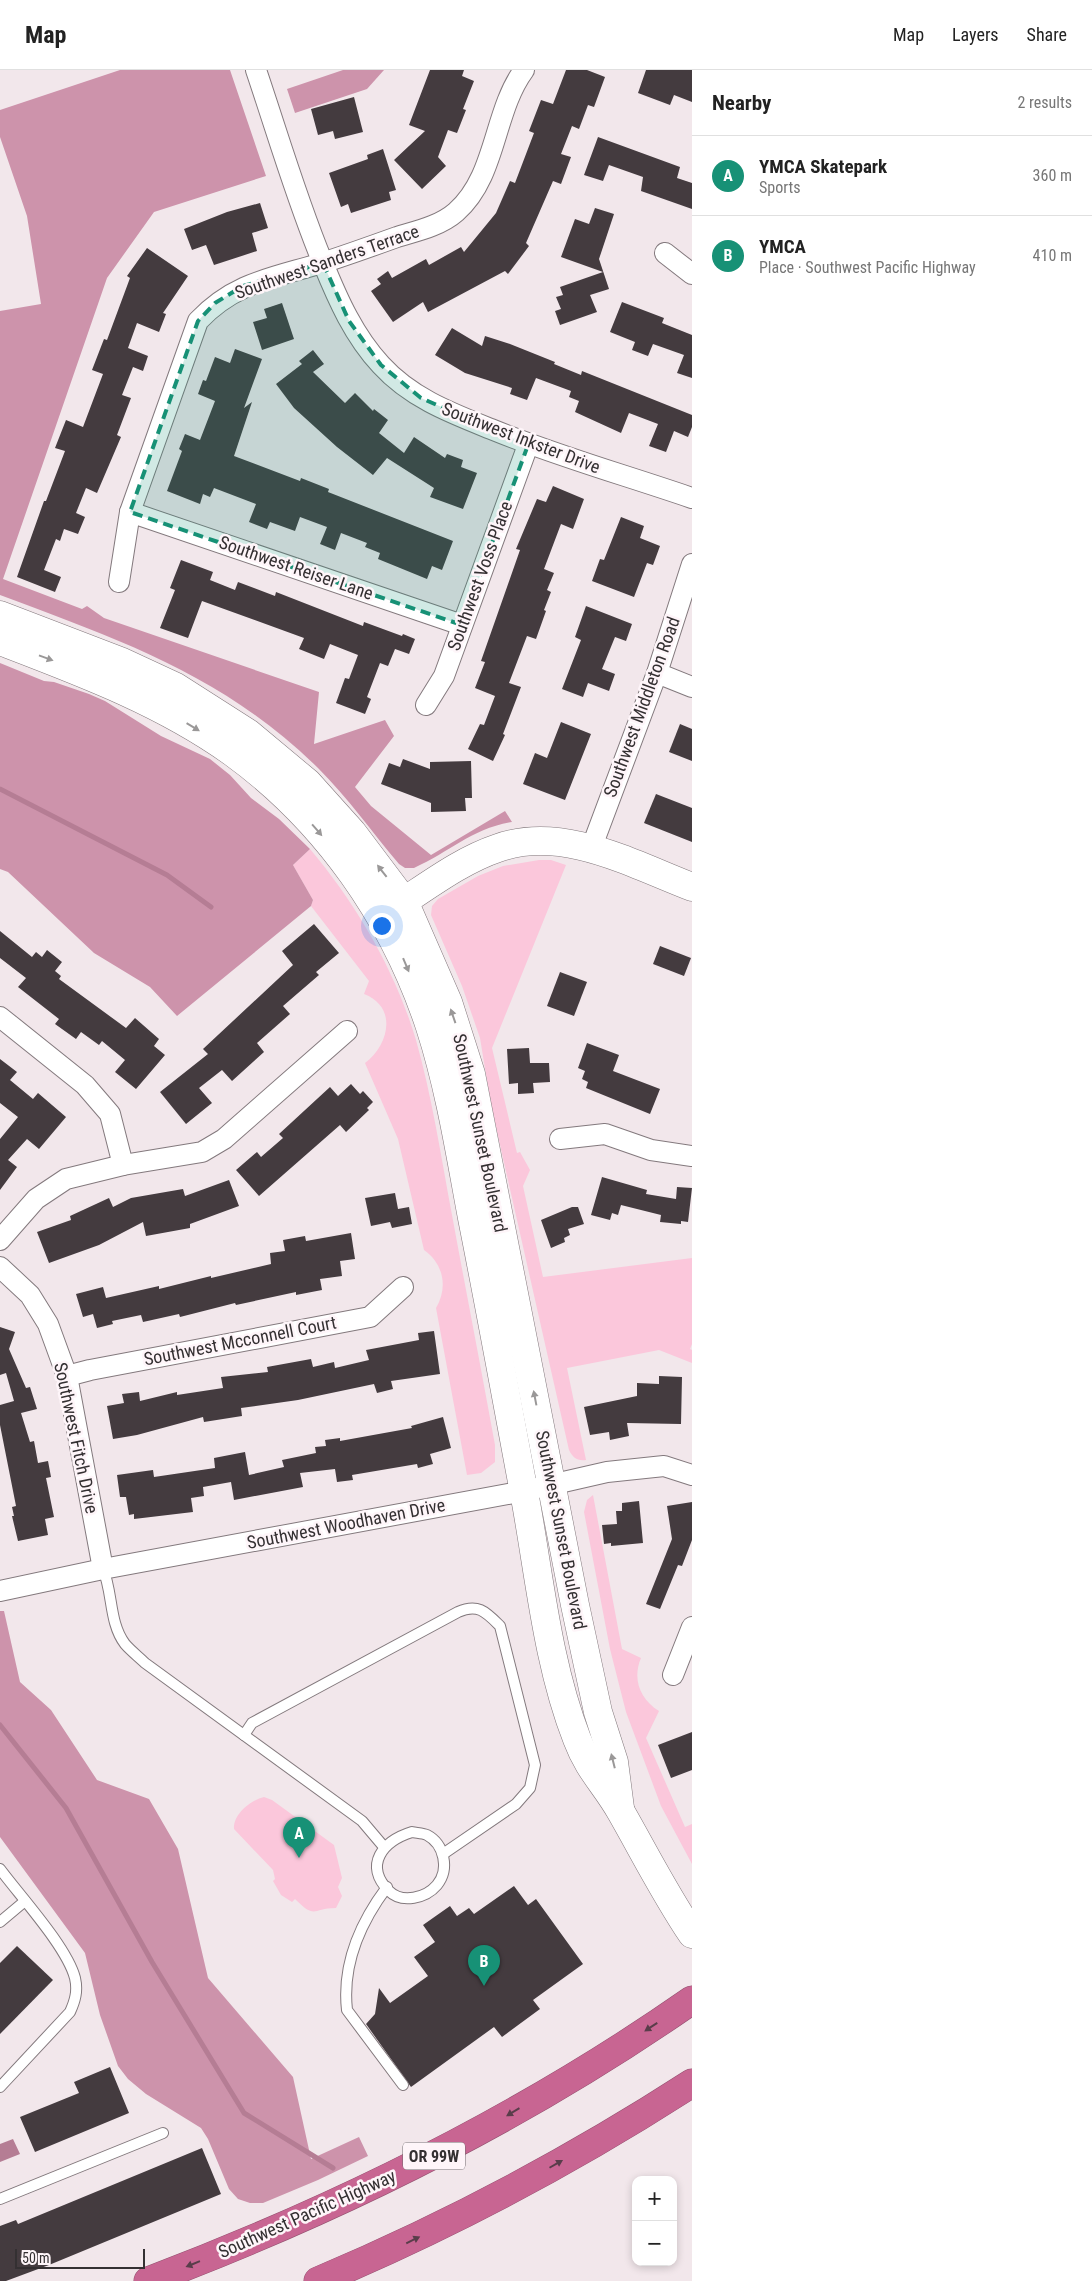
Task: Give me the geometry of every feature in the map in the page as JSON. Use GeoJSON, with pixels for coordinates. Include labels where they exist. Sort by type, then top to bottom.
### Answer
{"type":"FeatureCollection","features":[{"type":"Feature","properties":{"kind":"highway","name":"Southwest Pacific Highway"},"geometry":{"type":"LineString","coordinates":[[148,2281],[312,2215],[420,2163],[502,2119],[568,2080],[692,2000]]}},
{"type":"Feature","properties":{"kind":"highway"},"geometry":{"type":"LineString","coordinates":[[318,2281],[402,2245],[468,2213],[565,2159],[692,2083]]}},
{"type":"Feature","properties":{"kind":"main road","name":"Southwest Sunset Boulevard"},"geometry":{"type":"LineString","coordinates":[[0,615],[120,661],[148,674],[202,702],[248,733],[308,783],[352,832],[404,901],[448,1002],[470,1074],[596,1703],[614,1762],[620,1810]]}},
{"type":"Feature","properties":{"kind":"main road","name":"Southwest Sunset Boulevard"},"geometry":{"type":"LineString","coordinates":[[0,642],[78,671],[136,696],[163,709],[229,750],[270,782],[303,814],[341,859],[382,916],[398,947],[420,1000],[441,1066],[496,1341],[552,1643],[568,1715],[588,1766],[620,1810],[645,1858],[692,1934]]}},
{"type":"Feature","properties":{"kind":"main road"},"geometry":{"type":"LineString","coordinates":[[382,916],[465,863],[498,847],[513,843],[542,840],[557,841],[591,849],[692,887]]}},
{"type":"Feature","properties":{"kind":"street","name":"Southwest Inkster Drive"},"geometry":{"type":"LineString","coordinates":[[256,70],[310,234],[349,321],[381,365],[421,398],[444,410],[528,445],[692,498]]}},
{"type":"Feature","properties":{"kind":"street","name":"Southwest Sanders Terrace"},"geometry":{"type":"LineString","coordinates":[[119,582],[130,512],[198,321],[215,303],[243,286],[323,263],[438,224],[455,212],[478,183],[510,93],[524,70]]}},
{"type":"Feature","properties":{"kind":"street"},"geometry":{"type":"LineString","coordinates":[[665,253],[692,274]]}},
{"type":"Feature","properties":{"kind":"street","name":"Southwest Voss Place"},"geometry":{"type":"LineString","coordinates":[[426,705],[444,676],[528,445]]}},
{"type":"Feature","properties":{"kind":"street","name":"Southwest Reiser Lane"},"geometry":{"type":"LineString","coordinates":[[130,512],[462,625]]}},
{"type":"Feature","properties":{"kind":"street","name":"Southwest Middleton Road"},"geometry":{"type":"LineString","coordinates":[[591,849],[657,673],[692,564]]}},
{"type":"Feature","properties":{"kind":"street"},"geometry":{"type":"LineString","coordinates":[[657,673],[692,687]]}},
{"type":"Feature","properties":{"kind":"street"},"geometry":{"type":"LineString","coordinates":[[0,1017],[84,1085],[110,1114],[122,1165]]}},
{"type":"Feature","properties":{"kind":"street"},"geometry":{"type":"LineString","coordinates":[[0,1240],[36,1199],[66,1179],[122,1165],[202,1152],[224,1139],[348,1031]]}},
{"type":"Feature","properties":{"kind":"street"},"geometry":{"type":"LineString","coordinates":[[560,1139],[605,1134],[651,1150],[692,1156]]}},
{"type":"Feature","properties":{"kind":"street","name":"Southwest Fitch Drive"},"geometry":{"type":"LineString","coordinates":[[0,1267],[30,1294],[48,1324],[67,1376],[103,1570]]}},
{"type":"Feature","properties":{"kind":"street","name":"Southwest Mcconnell Court"},"geometry":{"type":"LineString","coordinates":[[67,1376],[370,1317],[404,1286]]}},
{"type":"Feature","properties":{"kind":"street","name":"Southwest Woodhaven Drive"},"geometry":{"type":"LineString","coordinates":[[0,1591],[524,1491],[607,1472],[664,1466],[692,1476]]}},
{"type":"Feature","properties":{"kind":"street"},"geometry":{"type":"LineString","coordinates":[[673,1675],[692,1627]]}},
{"type":"Feature","properties":{"kind":"lane"},"geometry":{"type":"LineString","coordinates":[[103,1570],[107,1579],[113,1615],[124,1643],[145,1663],[362,1821],[384,1847]]}},
{"type":"Feature","properties":{"kind":"lane"},"geometry":{"type":"LineString","coordinates":[[244,1735],[252,1723],[458,1612],[468,1607],[484,1609],[500,1626],[535,1765],[530,1788],[516,1804],[443,1854]]}},
{"type":"Feature","properties":{"kind":"lane"},"geometry":{"type":"LineString","coordinates":[[412,1832],[426,1834],[439,1845],[443,1854],[443,1872],[437,1885],[412,1899],[400,1898],[380,1880],[377,1871],[378,1859],[384,1847],[397,1837],[412,1832]]}},
{"type":"Feature","properties":{"kind":"lane"},"geometry":{"type":"LineString","coordinates":[[0,1869],[67,1957],[75,1979],[76,1999],[70,2012],[0,2086]]}},
{"type":"Feature","properties":{"kind":"lane"},"geometry":{"type":"LineString","coordinates":[[387,1887],[371,1908],[359,1934],[346,1978],[345,1997],[347,2010],[403,2085]]}},
{"type":"Feature","properties":{"kind":"lane"},"geometry":{"type":"LineString","coordinates":[[0,1922],[25,1901]]}},
{"type":"Feature","properties":{"kind":"lane"},"geometry":{"type":"LineString","coordinates":[[0,2199],[163,2132]]}},
{"type":"Feature","properties":{"kind":"highlighted area"},"geometry":{"type":"Polygon","coordinates":[[[323,263],[349,321],[381,365],[421,398],[528,445],[462,625],[130,512],[184,355],[198,321],[215,303],[243,286],[323,263]]]}},
{"type":"Feature","properties":{"kind":"shaded area"},"geometry":{"type":"Polygon","coordinates":[[[120,70],[230,70],[266,176],[154,212],[107,278],[3,579],[82,609],[87,606],[104,618],[319,692],[314,744],[385,720],[394,736],[355,787],[371,806],[431,855],[505,811],[512,822],[497,825],[472,835],[414,868],[405,868],[399,864],[350,803],[318,768],[282,736],[245,708],[207,684],[128,645],[0,595],[0,311],[41,304],[27,216],[0,137],[0,110],[120,70]]]}},
{"type":"Feature","properties":{"kind":"shaded area"},"geometry":{"type":"Polygon","coordinates":[[[343,70],[384,70],[367,89],[295,113],[287,89],[343,70]]]}},
{"type":"Feature","properties":{"kind":"shaded area"},"geometry":{"type":"Polygon","coordinates":[[[0,663],[44,681],[54,682],[105,701],[161,736],[210,759],[230,775],[251,798],[279,819],[310,849],[293,865],[313,900],[311,906],[177,1016],[150,987],[94,953],[8,872],[0,869],[0,663]]]}},
{"type":"Feature","properties":{"kind":"shaded area"},"geometry":{"type":"Polygon","coordinates":[[[310,849],[327,870],[373,939],[397,988],[416,1040],[436,1127],[495,1445],[495,1462],[481,1473],[467,1475],[436,1308],[443,1285],[440,1269],[424,1250],[398,1139],[365,1063],[380,1046],[384,1037],[386,1017],[382,1008],[375,1000],[364,994],[369,981],[311,906],[313,900],[293,865],[310,849]]]}},
{"type":"Feature","properties":{"kind":"shaded area"},"geometry":{"type":"Polygon","coordinates":[[[551,860],[566,865],[492,1048],[517,1153],[520,1152],[530,1170],[523,1186],[543,1277],[692,1258],[692,1344],[690,1349],[692,1350],[692,1363],[659,1350],[567,1368],[586,1460],[576,1458],[569,1450],[491,1105],[480,1038],[462,986],[431,915],[432,906],[438,899],[478,876],[503,866],[551,860]]]}},
{"type":"Feature","properties":{"kind":"shaded area"},"geometry":{"type":"Polygon","coordinates":[[[593,1495],[622,1649],[641,1658],[637,1673],[640,1688],[647,1701],[659,1711],[646,1738],[685,1827],[692,1824],[692,1864],[661,1806],[626,1712],[610,1649],[584,1512],[587,1500],[593,1495]]]}},
{"type":"Feature","properties":{"kind":"shaded area"},"geometry":{"type":"Polygon","coordinates":[[[0,1611],[4,1611],[20,1682],[51,1710],[97,1780],[149,1799],[178,1849],[208,1978],[293,2077],[311,2159],[359,2137],[368,2156],[263,2203],[250,2203],[238,2199],[229,2189],[208,2139],[201,2128],[146,2094],[128,2079],[118,2066],[100,2015],[85,1953],[0,1837],[0,1611]]]}},
{"type":"Feature","properties":{"kind":"shaded area"},"geometry":{"type":"Polygon","coordinates":[[[264,1797],[272,1800],[334,1845],[342,1878],[338,1887],[342,1896],[336,1908],[311,1911],[295,1899],[292,1902],[281,1895],[273,1881],[275,1879],[273,1870],[234,1829],[236,1818],[244,1808],[264,1797]]]}},
{"type":"Feature","properties":{"kind":"shaded area"},"geometry":{"type":"Polygon","coordinates":[[[13,2139],[20,2154],[0,2162],[0,2144],[13,2139]]]}},
{"type":"Feature","properties":{"kind":"building"},"geometry":{"type":"Polygon","coordinates":[[[430,70],[464,70],[462,76],[474,81],[463,109],[466,110],[457,133],[448,130],[438,157],[446,166],[422,189],[394,160],[425,131],[409,125],[430,70]]]}},
{"type":"Feature","properties":{"kind":"building"},"geometry":{"type":"Polygon","coordinates":[[[566,70],[587,70],[605,77],[594,107],[588,105],[579,129],[572,126],[561,154],[571,157],[561,184],[553,181],[526,243],[529,246],[508,274],[505,271],[428,312],[423,302],[393,322],[371,291],[381,284],[377,279],[388,271],[392,278],[426,259],[429,265],[461,247],[464,252],[496,213],[510,181],[515,183],[534,133],[529,131],[541,100],[553,104],[566,70]]]}},
{"type":"Feature","properties":{"kind":"building"},"geometry":{"type":"Polygon","coordinates":[[[646,70],[692,70],[692,102],[674,95],[670,105],[638,93],[646,70]]]}},
{"type":"Feature","properties":{"kind":"building"},"geometry":{"type":"Polygon","coordinates":[[[354,97],[363,132],[335,139],[333,131],[318,135],[311,109],[354,97]]]}},
{"type":"Feature","properties":{"kind":"building"},"geometry":{"type":"Polygon","coordinates":[[[598,137],[680,167],[677,178],[692,183],[692,209],[641,191],[643,177],[609,165],[603,181],[584,175],[598,137]]]}},
{"type":"Feature","properties":{"kind":"building"},"geometry":{"type":"Polygon","coordinates":[[[383,149],[396,190],[389,192],[391,200],[351,213],[348,204],[341,207],[329,173],[368,159],[367,155],[383,149]]]}},
{"type":"Feature","properties":{"kind":"building"},"geometry":{"type":"Polygon","coordinates":[[[260,203],[268,228],[252,233],[257,251],[214,265],[206,245],[192,250],[184,229],[227,212],[260,203]]]}},
{"type":"Feature","properties":{"kind":"building"},"geometry":{"type":"Polygon","coordinates":[[[595,208],[614,214],[599,259],[609,289],[590,295],[597,312],[560,325],[555,311],[561,309],[556,297],[563,295],[560,287],[603,272],[561,257],[575,219],[589,224],[595,208]]]}},
{"type":"Feature","properties":{"kind":"building"},"geometry":{"type":"Polygon","coordinates":[[[147,248],[188,276],[163,313],[166,314],[159,332],[137,323],[128,348],[148,356],[143,371],[133,367],[122,395],[131,398],[117,435],[121,437],[97,493],[86,488],[76,513],[85,517],[78,534],[64,529],[60,541],[56,539],[44,570],[61,577],[55,592],[17,577],[44,501],[46,501],[65,451],[55,448],[66,420],[83,427],[103,374],[92,370],[104,339],[107,340],[130,278],[127,276],[147,248]]]}},
{"type":"Feature","properties":{"kind":"building"},"geometry":{"type":"Polygon","coordinates":[[[622,302],[664,318],[662,323],[692,335],[692,378],[677,373],[684,355],[653,344],[648,356],[632,350],[635,342],[610,332],[622,302]]]}},
{"type":"Feature","properties":{"kind":"building"},"geometry":{"type":"Polygon","coordinates":[[[282,303],[294,339],[262,350],[253,322],[267,318],[264,309],[282,303]]]}},
{"type":"Feature","properties":{"kind":"building"},"geometry":{"type":"Polygon","coordinates":[[[452,328],[482,346],[485,336],[510,344],[555,362],[554,364],[581,375],[582,371],[692,415],[692,427],[688,437],[674,431],[666,452],[649,446],[658,424],[629,413],[621,433],[575,412],[579,401],[569,397],[571,391],[536,378],[527,400],[510,394],[512,388],[465,373],[435,355],[452,328]]]}},
{"type":"Feature","properties":{"kind":"building"},"geometry":{"type":"Polygon","coordinates":[[[235,349],[262,359],[244,408],[252,402],[234,456],[300,481],[301,478],[329,489],[328,492],[453,541],[442,570],[432,566],[427,579],[378,559],[380,553],[365,547],[367,543],[341,533],[335,550],[320,544],[327,527],[300,517],[295,531],[270,522],[267,529],[249,522],[256,504],[214,488],[210,497],[203,494],[200,504],[167,491],[182,451],[179,449],[185,434],[200,440],[215,401],[198,394],[203,380],[206,381],[215,357],[230,363],[235,349]]]}},
{"type":"Feature","properties":{"kind":"building"},"geometry":{"type":"Polygon","coordinates":[[[313,350],[324,364],[313,372],[345,403],[355,393],[373,411],[374,409],[388,420],[379,433],[404,453],[414,437],[445,458],[447,454],[463,460],[461,467],[477,473],[463,509],[430,497],[434,488],[387,458],[373,475],[337,447],[294,408],[276,384],[302,364],[299,361],[313,350]]]}},
{"type":"Feature","properties":{"kind":"building"},"geometry":{"type":"Polygon","coordinates":[[[553,486],[584,499],[573,529],[561,524],[544,569],[554,573],[547,590],[551,592],[544,610],[546,611],[536,639],[527,636],[509,683],[521,687],[503,734],[505,735],[493,761],[468,749],[480,724],[484,725],[495,696],[475,688],[485,662],[481,661],[520,550],[516,549],[537,499],[546,502],[553,486]]]}},
{"type":"Feature","properties":{"kind":"building"},"geometry":{"type":"Polygon","coordinates":[[[621,517],[644,526],[640,538],[660,546],[653,565],[647,563],[634,597],[592,581],[600,559],[604,560],[621,517]]]}},
{"type":"Feature","properties":{"kind":"building"},"geometry":{"type":"Polygon","coordinates":[[[181,560],[213,572],[210,580],[235,590],[238,582],[275,596],[276,592],[363,626],[364,622],[415,639],[409,654],[395,649],[388,666],[380,663],[367,697],[371,699],[365,714],[336,703],[345,678],[349,679],[358,655],[330,644],[324,659],[299,649],[304,638],[202,601],[188,638],[160,628],[175,590],[170,588],[181,560]]]}},
{"type":"Feature","properties":{"kind":"building"},"geometry":{"type":"Polygon","coordinates":[[[586,606],[632,624],[626,641],[615,637],[602,669],[615,674],[609,691],[588,683],[583,697],[562,689],[581,640],[575,637],[586,606]]]}},
{"type":"Feature","properties":{"kind":"building"},"geometry":{"type":"Polygon","coordinates":[[[561,722],[591,734],[565,800],[523,784],[535,753],[547,758],[561,722]]]}},
{"type":"Feature","properties":{"kind":"building"},"geometry":{"type":"Polygon","coordinates":[[[680,724],[692,729],[692,761],[669,752],[680,724]]]}},
{"type":"Feature","properties":{"kind":"building"},"geometry":{"type":"Polygon","coordinates":[[[403,759],[430,769],[430,762],[471,761],[472,798],[465,798],[466,811],[431,812],[431,803],[381,784],[389,763],[400,767],[403,759]]]}},
{"type":"Feature","properties":{"kind":"building"},"geometry":{"type":"Polygon","coordinates":[[[656,794],[692,808],[692,842],[644,823],[656,794]]]}},
{"type":"Feature","properties":{"kind":"building"},"geometry":{"type":"Polygon","coordinates":[[[314,924],[339,953],[316,972],[319,975],[283,1006],[290,1014],[257,1043],[264,1052],[232,1081],[222,1070],[199,1088],[212,1103],[186,1124],[160,1092],[208,1054],[203,1049],[293,965],[282,951],[314,924]]]}},
{"type":"Feature","properties":{"kind":"building"},"geometry":{"type":"Polygon","coordinates":[[[0,931],[32,957],[36,952],[42,957],[47,950],[62,962],[55,971],[61,976],[59,979],[126,1028],[135,1018],[159,1039],[154,1046],[165,1055],[136,1089],[115,1072],[125,1060],[102,1041],[99,1045],[81,1032],[76,1039],[55,1024],[59,1019],[18,987],[26,978],[0,958],[0,931]]]}},
{"type":"Feature","properties":{"kind":"building"},"geometry":{"type":"Polygon","coordinates":[[[660,946],[691,958],[684,976],[653,964],[660,946]]]}},
{"type":"Feature","properties":{"kind":"building"},"geometry":{"type":"Polygon","coordinates":[[[560,972],[587,982],[574,1016],[547,1006],[560,972]]]}},
{"type":"Feature","properties":{"kind":"building"},"geometry":{"type":"Polygon","coordinates":[[[587,1043],[619,1055],[613,1071],[660,1089],[650,1114],[586,1088],[588,1082],[582,1079],[585,1071],[578,1068],[587,1043]]]}},
{"type":"Feature","properties":{"kind":"building"},"geometry":{"type":"Polygon","coordinates":[[[529,1048],[530,1063],[549,1063],[550,1082],[533,1083],[534,1093],[518,1094],[518,1083],[509,1084],[507,1049],[529,1048]]]}},
{"type":"Feature","properties":{"kind":"building"},"geometry":{"type":"Polygon","coordinates":[[[0,1059],[17,1072],[10,1080],[33,1099],[38,1093],[66,1117],[39,1149],[27,1139],[8,1160],[17,1167],[0,1190],[0,1139],[18,1117],[0,1103],[0,1059]]]}},
{"type":"Feature","properties":{"kind":"building"},"geometry":{"type":"Polygon","coordinates":[[[351,1084],[360,1094],[363,1091],[373,1102],[367,1108],[369,1110],[346,1132],[340,1125],[259,1196],[236,1170],[257,1152],[261,1157],[283,1138],[279,1134],[330,1087],[338,1096],[351,1084]]]}},
{"type":"Feature","properties":{"kind":"building"},"geometry":{"type":"Polygon","coordinates":[[[602,1177],[647,1190],[646,1194],[676,1199],[677,1187],[692,1188],[688,1222],[681,1221],[681,1224],[660,1222],[661,1215],[621,1205],[618,1215],[612,1213],[610,1220],[591,1215],[602,1177]]]}},
{"type":"Feature","properties":{"kind":"building"},"geometry":{"type":"Polygon","coordinates":[[[229,1180],[239,1206],[190,1224],[190,1228],[146,1236],[143,1222],[99,1245],[49,1263],[37,1232],[71,1220],[70,1216],[109,1198],[113,1207],[131,1198],[183,1189],[185,1196],[229,1180]]]}},
{"type":"Feature","properties":{"kind":"building"},"geometry":{"type":"Polygon","coordinates":[[[395,1193],[398,1209],[409,1207],[412,1224],[392,1228],[390,1222],[371,1226],[365,1198],[395,1193]]]}},
{"type":"Feature","properties":{"kind":"building"},"geometry":{"type":"Polygon","coordinates":[[[572,1207],[578,1207],[584,1224],[568,1229],[570,1235],[564,1238],[565,1242],[551,1248],[541,1220],[572,1207]]]}},
{"type":"Feature","properties":{"kind":"building"},"geometry":{"type":"Polygon","coordinates":[[[351,1233],[355,1259],[340,1261],[342,1276],[320,1279],[322,1290],[296,1295],[296,1292],[236,1305],[235,1303],[180,1317],[179,1314],[143,1322],[141,1315],[112,1321],[113,1324],[97,1328],[93,1314],[83,1317],[76,1294],[103,1287],[106,1298],[159,1286],[159,1289],[211,1276],[211,1278],[271,1264],[270,1253],[285,1251],[283,1240],[305,1236],[306,1241],[351,1233]]]}},
{"type":"Feature","properties":{"kind":"building"},"geometry":{"type":"Polygon","coordinates":[[[0,1327],[15,1332],[9,1349],[26,1388],[30,1387],[37,1409],[21,1413],[30,1442],[34,1441],[38,1463],[48,1461],[51,1477],[46,1478],[54,1517],[45,1519],[48,1535],[18,1541],[12,1516],[14,1516],[12,1507],[16,1506],[0,1425],[0,1405],[14,1401],[6,1373],[0,1375],[0,1327]]]}},
{"type":"Feature","properties":{"kind":"building"},"geometry":{"type":"Polygon","coordinates":[[[434,1331],[440,1374],[391,1381],[393,1389],[377,1393],[374,1384],[298,1400],[241,1408],[242,1416],[204,1422],[203,1417],[137,1435],[113,1439],[107,1406],[124,1403],[122,1394],[139,1392],[140,1401],[177,1392],[177,1395],[223,1388],[221,1377],[268,1372],[267,1367],[311,1359],[313,1367],[334,1362],[335,1368],[369,1360],[366,1350],[419,1340],[418,1333],[434,1331]]]}},
{"type":"Feature","properties":{"kind":"building"},"geometry":{"type":"Polygon","coordinates":[[[659,1376],[682,1377],[681,1424],[627,1423],[629,1436],[610,1440],[609,1432],[590,1435],[584,1407],[637,1396],[637,1383],[659,1384],[659,1376]]]}},
{"type":"Feature","properties":{"kind":"building"},"geometry":{"type":"Polygon","coordinates":[[[443,1417],[451,1448],[430,1454],[433,1464],[418,1468],[417,1464],[352,1475],[353,1480],[337,1482],[335,1469],[300,1473],[303,1487],[234,1500],[231,1482],[203,1487],[204,1496],[191,1498],[193,1512],[134,1519],[134,1514],[129,1515],[126,1497],[120,1497],[117,1475],[153,1470],[154,1477],[215,1468],[214,1458],[245,1452],[249,1475],[284,1467],[282,1460],[316,1453],[315,1447],[326,1446],[325,1440],[340,1438],[340,1441],[412,1428],[411,1426],[443,1417]]]}},
{"type":"Feature","properties":{"kind":"building"},"geometry":{"type":"Polygon","coordinates":[[[639,1501],[643,1543],[611,1546],[611,1543],[604,1544],[602,1525],[617,1524],[616,1511],[622,1511],[622,1503],[639,1501]]]}},
{"type":"Feature","properties":{"kind":"building"},"geometry":{"type":"Polygon","coordinates":[[[692,1502],[692,1540],[682,1566],[678,1565],[660,1609],[646,1604],[672,1539],[667,1506],[692,1502]]]}},
{"type":"Feature","properties":{"kind":"building"},"geometry":{"type":"Polygon","coordinates":[[[692,1732],[692,1770],[671,1778],[658,1745],[692,1732]]]}},
{"type":"Feature","properties":{"kind":"building"},"geometry":{"type":"Polygon","coordinates":[[[514,1886],[528,1905],[536,1899],[583,1964],[533,2000],[540,2009],[502,2037],[494,2027],[411,2087],[366,2024],[375,2014],[379,1988],[390,2003],[428,1976],[414,1957],[435,1942],[423,1925],[450,1906],[457,1916],[469,1908],[474,1914],[514,1886]]]}},
{"type":"Feature","properties":{"kind":"building"},"geometry":{"type":"Polygon","coordinates":[[[17,1946],[53,1980],[0,2034],[0,1963],[17,1946]]]}},
{"type":"Feature","properties":{"kind":"building"},"geometry":{"type":"Polygon","coordinates":[[[110,2067],[129,2113],[35,2152],[20,2117],[79,2093],[74,2082],[110,2067]]]}},
{"type":"Feature","properties":{"kind":"building"},"geometry":{"type":"Polygon","coordinates":[[[202,2148],[221,2194],[49,2265],[6,2281],[0,2281],[0,2226],[16,2220],[18,2224],[202,2148]]]}},
{"type":"Feature","properties":{"kind":"waterway"},"geometry":{"type":"LineString","coordinates":[[0,789],[167,875],[211,907]]}},
{"type":"Feature","properties":{"kind":"waterway"},"geometry":{"type":"LineString","coordinates":[[0,1725],[66,1808],[152,1962],[244,2113],[333,2168]]}},
{"type":"Feature","properties":{"kind":"place","name":"YMCA Skatepark"},"geometry":{"type":"Point","coordinates":[299,1858]}},
{"type":"Feature","properties":{"kind":"place","name":"YMCA"},"geometry":{"type":"Point","coordinates":[484,1986]}}]}
